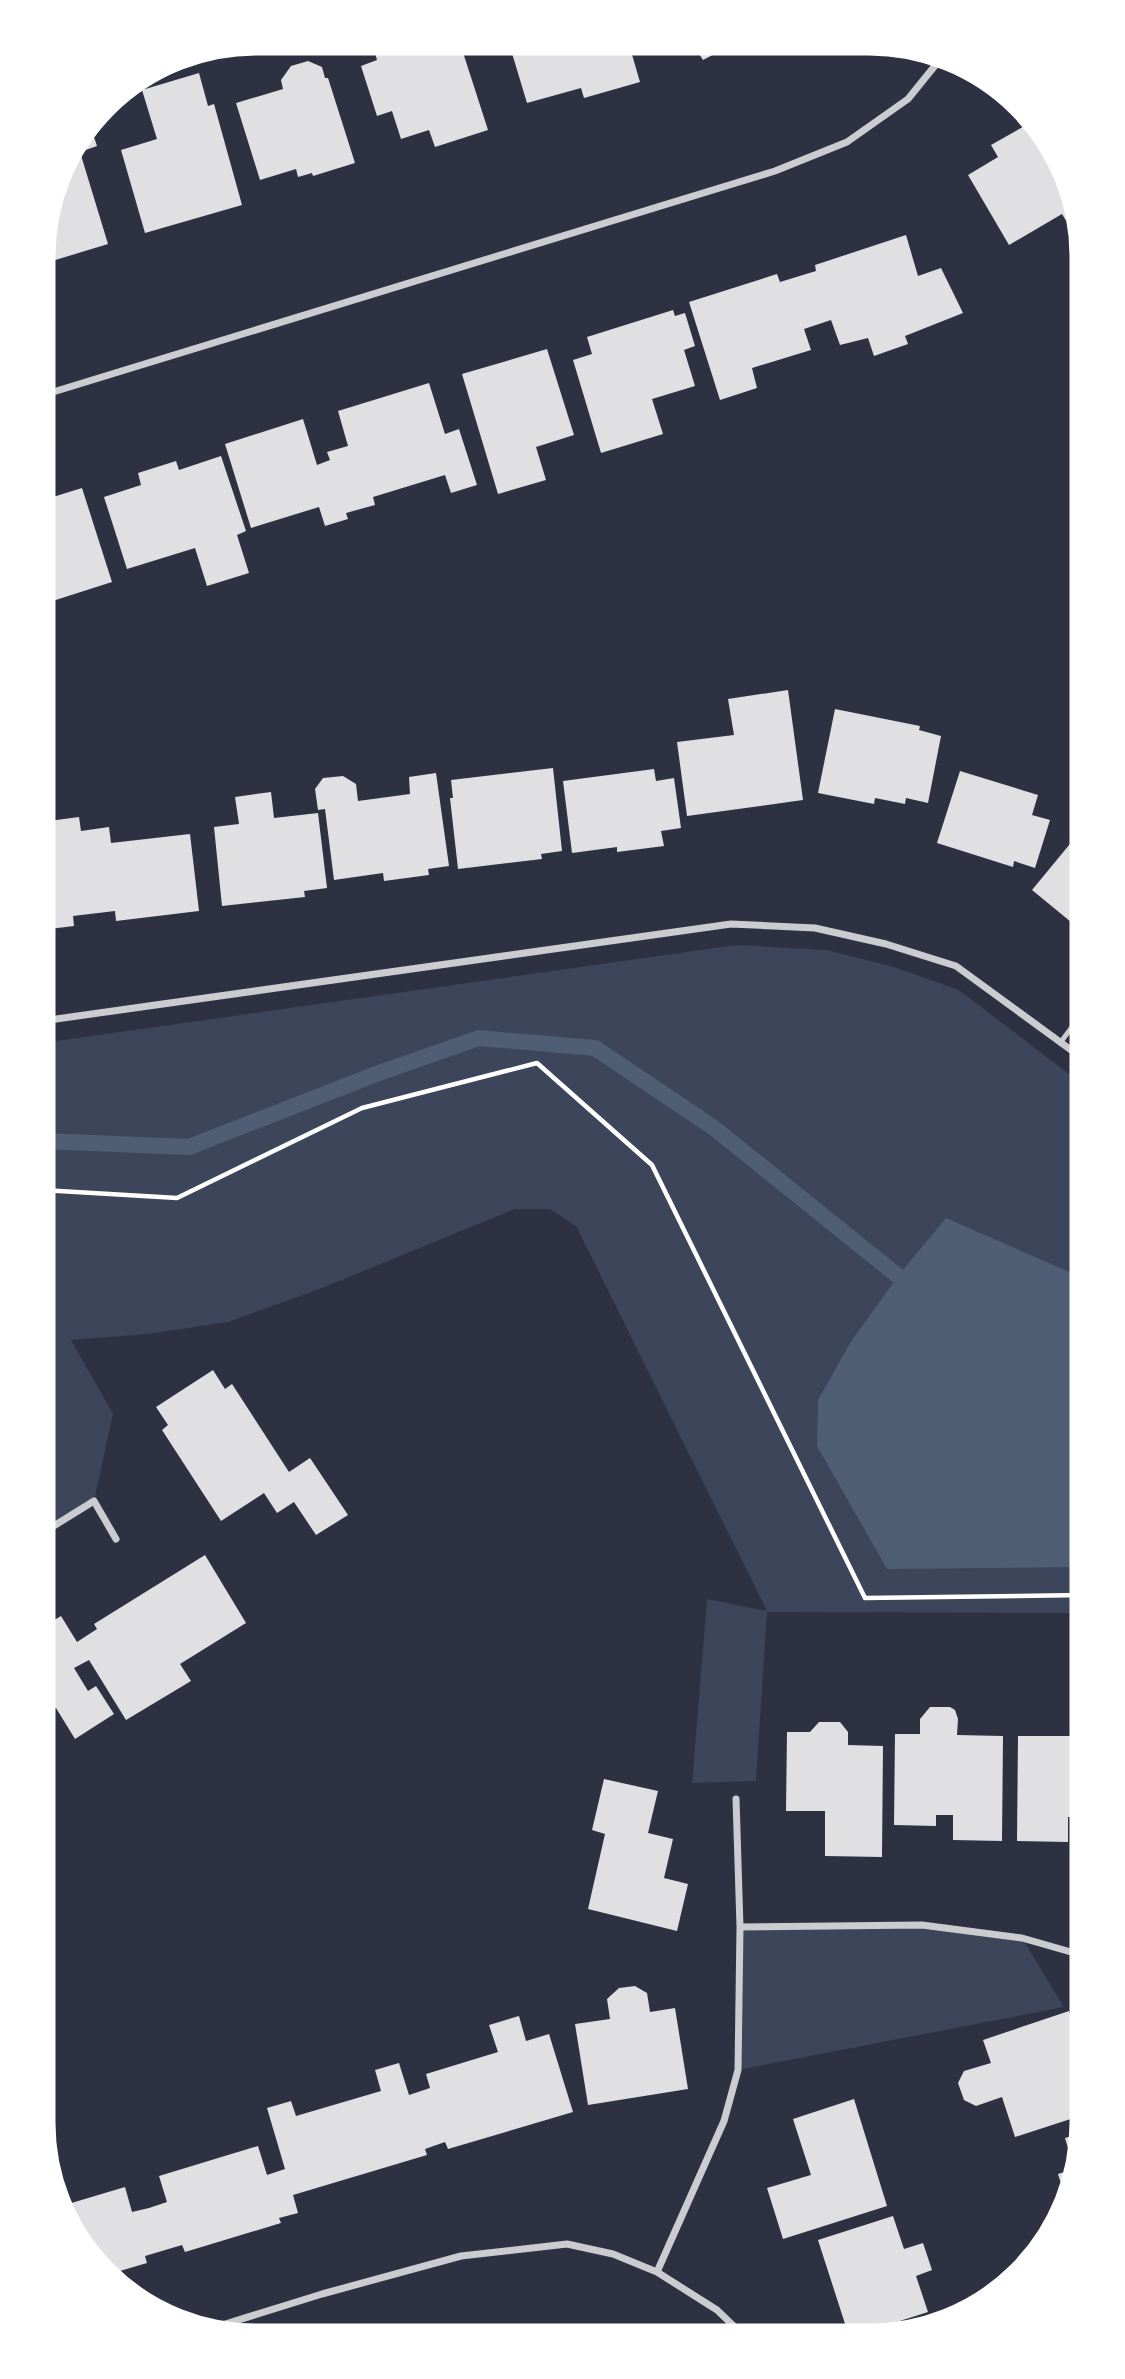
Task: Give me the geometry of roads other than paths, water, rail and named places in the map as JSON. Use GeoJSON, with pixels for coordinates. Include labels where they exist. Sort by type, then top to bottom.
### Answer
{"type":"FeatureCollection","features":[{"type":"Feature","properties":{"kind":"street"},"geometry":{"type":"LineString","coordinates":[[51,393],[775,171],[847,142],[908,99],[937,63]]}},
{"type":"Feature","properties":{"kind":"street"},"geometry":{"type":"LineString","coordinates":[[51,1020],[731,924],[815,928],[886,944],[956,965],[1074,1053]]}},
{"type":"Feature","properties":{"kind":"street"},"geometry":{"type":"LineString","coordinates":[[51,1528],[94,1501],[116,1539]]}},
{"type":"Feature","properties":{"kind":"street"},"geometry":{"type":"LineString","coordinates":[[657,2272],[724,2121],[738,2070],[740,1927],[736,1799]]}},
{"type":"Feature","properties":{"kind":"street"},"geometry":{"type":"LineString","coordinates":[[740,1927],[922,1925],[1022,1938],[1074,1953]]}},
{"type":"Feature","properties":{"kind":"street"},"geometry":{"type":"LineString","coordinates":[[223,2325],[461,2256],[567,2244],[613,2254],[657,2272],[717,2310],[736,2328]]}},
{"type":"Feature","properties":{"kind":"lane"},"geometry":{"type":"LineString","coordinates":[[1060,1043],[1074,1025]]}},
{"type":"Feature","properties":{"kind":"waterway"},"geometry":{"type":"LineString","coordinates":[[51,1141],[189,1147],[379,1073],[479,1038],[595,1048],[714,1128],[898,1276]]}}]}
